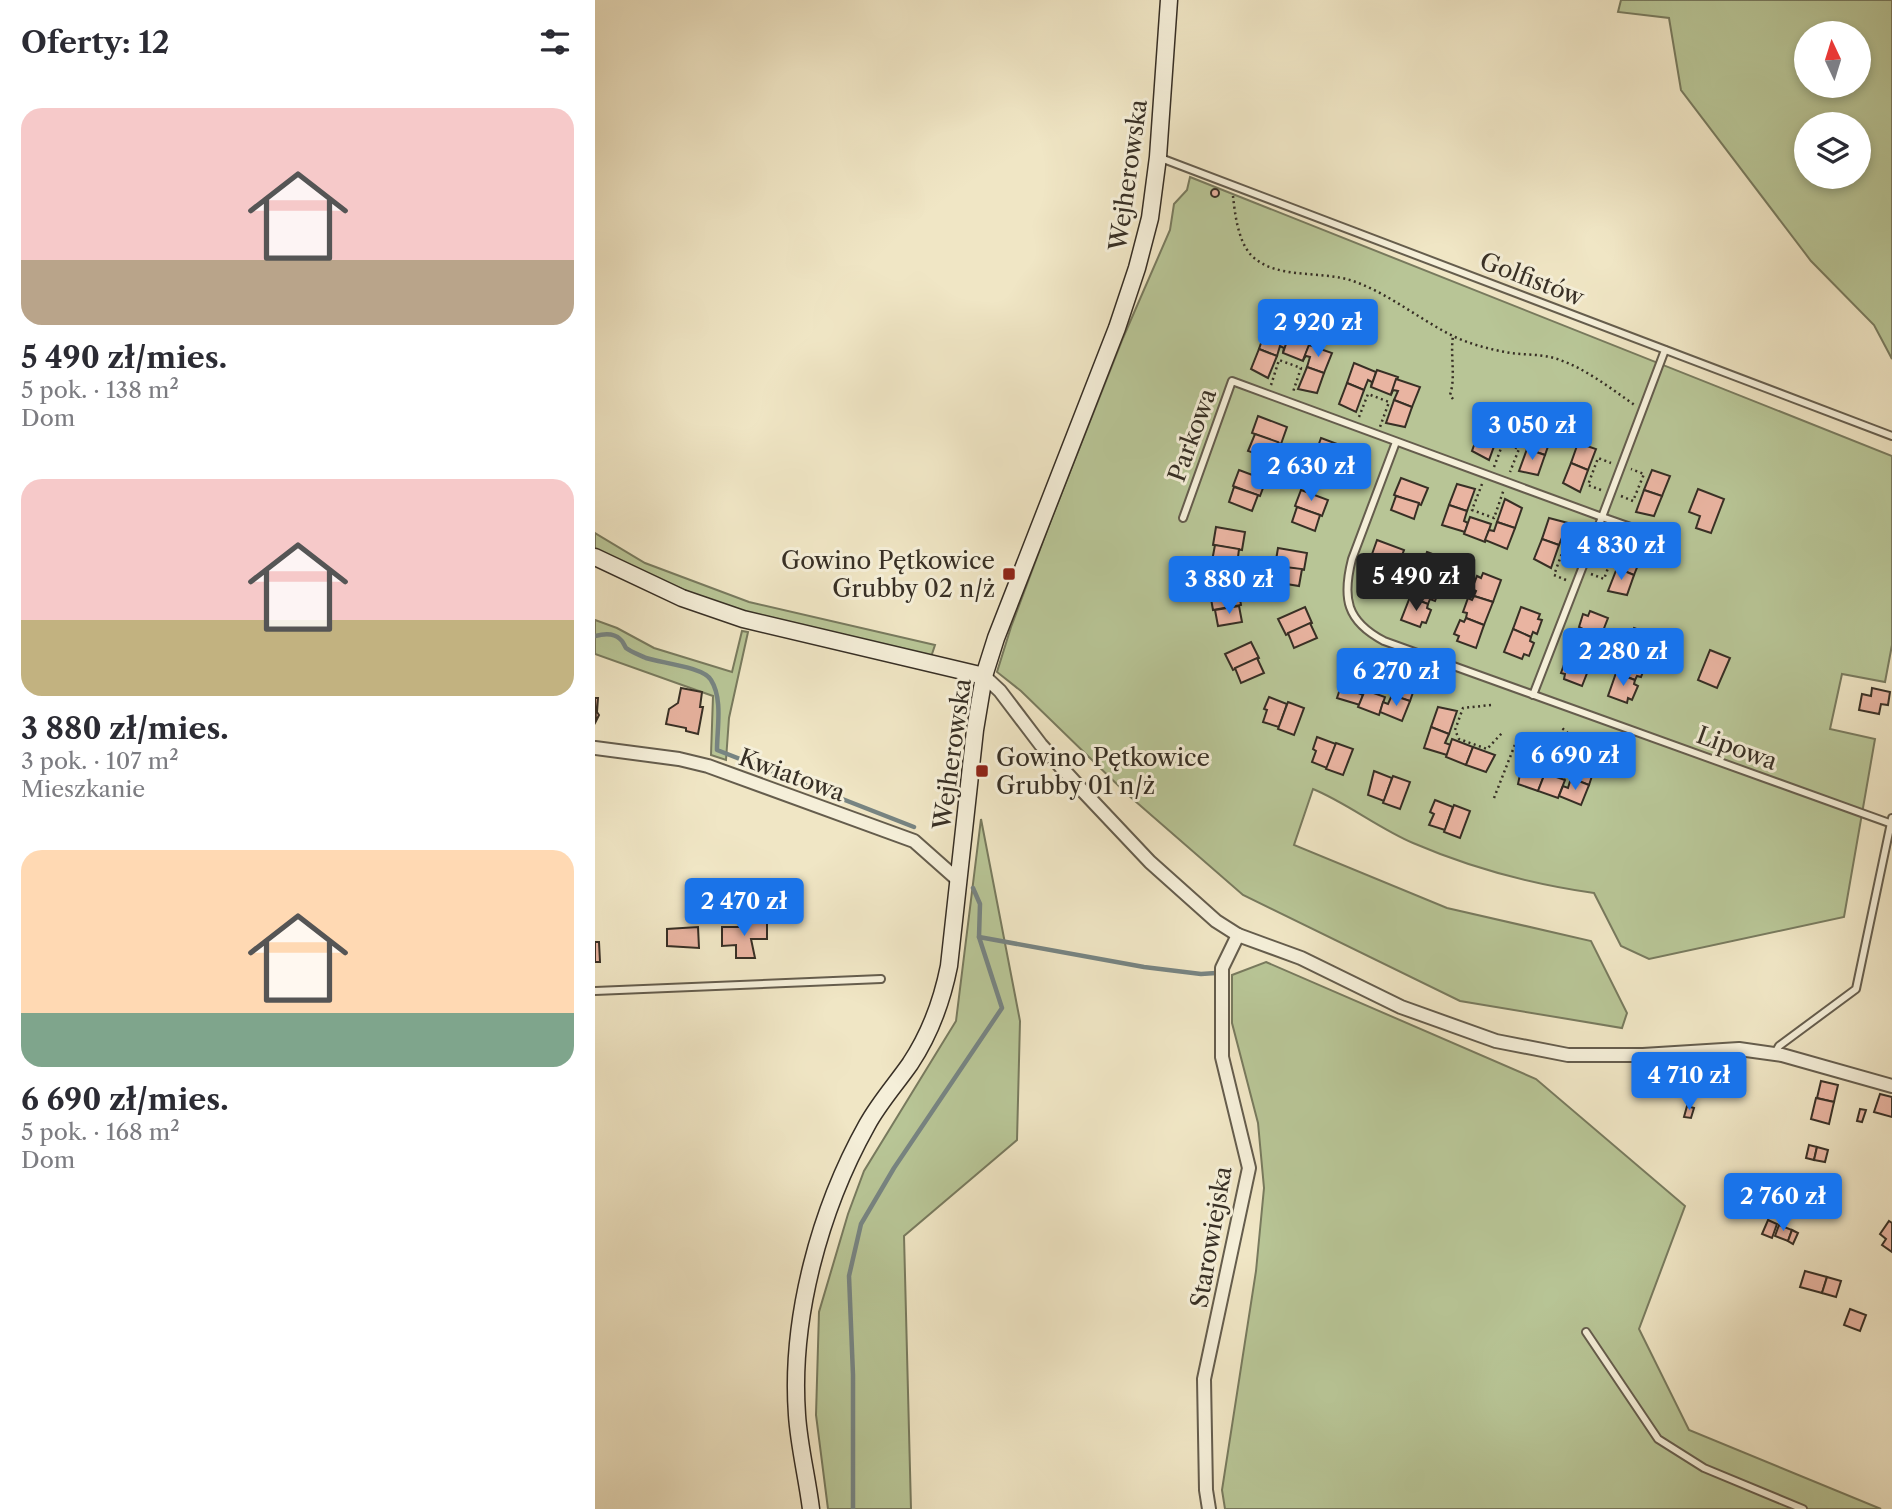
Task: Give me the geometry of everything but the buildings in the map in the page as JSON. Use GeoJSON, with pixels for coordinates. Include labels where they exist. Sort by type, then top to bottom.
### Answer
{"type":"FeatureCollection","features":[{"type":"Feature","properties":{"kind":"street","name":"Wejherowska"},"geometry":{"type":"LineString","coordinates":[[811,1509],[797,1417],[795,1377],[805,1296],[822,1233],[843,1172],[869,1122],[920,1048],[941,1000],[949,966],[975,730],[984,676],[1009,602],[1117,328],[1137,268],[1150,218],[1159,157],[1169,0]]}},
{"type":"Feature","properties":{"kind":"street"},"geometry":{"type":"LineString","coordinates":[[595,557],[683,598],[743,619],[984,676],[1000,691],[1041,744],[1082,790],[1150,862],[1216,922],[1238,934],[1301,958],[1401,1007],[1496,1041],[1569,1055],[1643,1055],[1739,1049],[1775,1054],[1892,1086]]}},
{"type":"Feature","properties":{"kind":"street","name":"Kwiatowa"},"geometry":{"type":"LineString","coordinates":[[595,747],[708,766],[914,841],[958,880]]}},
{"type":"Feature","properties":{"kind":"street","name":"Starowiejska"},"geometry":{"type":"LineString","coordinates":[[1209,1509],[1206,1490],[1205,1379],[1249,1168],[1222,1057],[1222,968],[1238,934]]}},
{"type":"Feature","properties":{"kind":"lane","name":"Golfistów"},"geometry":{"type":"LineString","coordinates":[[1159,157],[1892,436]]}},
{"type":"Feature","properties":{"kind":"lane"},"geometry":{"type":"LineString","coordinates":[[1534,695],[1665,350]]}},
{"type":"Feature","properties":{"kind":"lane","name":"Parkowa"},"geometry":{"type":"LineString","coordinates":[[1183,518],[1232,381],[1665,540]]}},
{"type":"Feature","properties":{"kind":"lane","name":"Lipowa"},"geometry":{"type":"LineString","coordinates":[[1395,442],[1347,579],[1347,598],[1352,613],[1361,625],[1382,640],[1892,822]]}},
{"type":"Feature","properties":{"kind":"lane"},"geometry":{"type":"LineString","coordinates":[[1775,1054],[1779,1046],[1856,989],[1892,822]]}},
{"type":"Feature","properties":{"kind":"lane"},"geometry":{"type":"LineString","coordinates":[[595,991],[881,979]]}},
{"type":"Feature","properties":{"kind":"lane"},"geometry":{"type":"LineString","coordinates":[[1586,1332],[1658,1439],[1704,1468],[1803,1509]]}},
{"type":"Feature","properties":{"kind":"path"},"geometry":{"type":"LineString","coordinates":[[1233,185],[1235,209],[1244,243],[1249,254],[1259,262],[1282,270],[1355,281],[1404,306],[1453,336],[1494,350],[1552,357],[1588,374],[1641,410]]}},
{"type":"Feature","properties":{"kind":"path"},"geometry":{"type":"LineString","coordinates":[[1453,336],[1451,369],[1454,383],[1450,395],[1453,399]]}},
{"type":"Feature","properties":{"kind":"path"},"geometry":{"type":"LineString","coordinates":[[1267,394],[1279,360],[1301,368],[1289,402]]}},
{"type":"Feature","properties":{"kind":"path"},"geometry":{"type":"LineString","coordinates":[[1356,427],[1368,394],[1389,402],[1377,435]]}},
{"type":"Feature","properties":{"kind":"path"},"geometry":{"type":"LineString","coordinates":[[1503,443],[1518,449],[1494,518],[1472,510],[1488,475],[1503,443]]}},
{"type":"Feature","properties":{"kind":"path"},"geometry":{"type":"LineString","coordinates":[[1598,458],[1644,474],[1633,501],[1611,493],[1588,485],[1598,458]]}},
{"type":"Feature","properties":{"kind":"path"},"geometry":{"type":"LineString","coordinates":[[1576,584],[1553,575],[1572,526],[1595,535]]}},
{"type":"Feature","properties":{"kind":"path"},"geometry":{"type":"LineString","coordinates":[[1581,570],[1604,579],[1614,552],[1592,543]]}},
{"type":"Feature","properties":{"kind":"path"},"geometry":{"type":"LineString","coordinates":[[1382,640],[1367,682],[1389,690],[1404,648]]}},
{"type":"Feature","properties":{"kind":"path"},"geometry":{"type":"LineString","coordinates":[[1491,705],[1463,708],[1455,730],[1459,739],[1487,749],[1502,733]]}},
{"type":"Feature","properties":{"kind":"path"},"geometry":{"type":"LineString","coordinates":[[1534,744],[1532,765],[1567,778],[1579,743],[1562,728]]}},
{"type":"Feature","properties":{"kind":"path"},"geometry":{"type":"LineString","coordinates":[[1494,798],[1516,742]]}},
{"type":"Feature","properties":{"kind":"green space"},"geometry":{"type":"Polygon","coordinates":[[[1621,0],[1892,0],[1892,359],[1874,325],[1811,261],[1681,90],[1669,18],[1618,12],[1621,0]]]}},
{"type":"Feature","properties":{"kind":"green space"},"geometry":{"type":"Polygon","coordinates":[[[1190,177],[1892,456],[1892,645],[1885,682],[1842,674],[1830,729],[1875,739],[1844,917],[1649,959],[1621,946],[1594,893],[1502,874],[1435,852],[1400,837],[1313,789],[1294,845],[1447,908],[1591,941],[1627,1013],[1622,1028],[1460,1001],[1243,895],[1127,794],[1021,691],[997,672],[1051,520],[1123,338],[1170,230],[1174,204],[1187,190],[1190,177]]]}},
{"type":"Feature","properties":{"kind":"green space"},"geometry":{"type":"Polygon","coordinates":[[[595,533],[645,563],[749,602],[935,645],[931,657],[804,629],[716,604],[595,551],[595,533]]]}},
{"type":"Feature","properties":{"kind":"green space"},"geometry":{"type":"Polygon","coordinates":[[[595,620],[617,628],[654,648],[732,672],[742,631],[748,632],[729,718],[726,760],[711,755],[713,696],[595,654],[595,620]]]}},
{"type":"Feature","properties":{"kind":"green space"},"geometry":{"type":"Polygon","coordinates":[[[981,819],[1020,1021],[1017,1140],[904,1236],[911,1509],[828,1509],[816,1415],[819,1312],[848,1214],[864,1171],[956,1021],[981,819]]]}},
{"type":"Feature","properties":{"kind":"green space"},"geometry":{"type":"Polygon","coordinates":[[[1266,962],[1536,1079],[1685,1206],[1639,1329],[1689,1430],[1881,1509],[1225,1509],[1222,1490],[1256,1271],[1264,1188],[1258,1123],[1232,1023],[1232,975],[1266,962]]]}},
{"type":"Feature","properties":{"kind":"waterway"},"geometry":{"type":"LineString","coordinates":[[595,636],[614,635],[626,648],[646,658],[691,669],[707,676],[717,696],[717,750],[914,827]]}},
{"type":"Feature","properties":{"kind":"waterway"},"geometry":{"type":"LineString","coordinates":[[853,1509],[853,1375],[849,1276],[861,1224],[894,1168],[1002,1008],[979,937],[980,904],[973,888]]}},
{"type":"Feature","properties":{"kind":"waterway"},"geometry":{"type":"LineString","coordinates":[[979,937],[1144,967],[1201,974],[1216,973]]}},
{"type":"Feature","properties":{"kind":"place","name":"Gowino Pętkowice Grubby 02 n/ż"},"geometry":{"type":"Point","coordinates":[1009,574]}},
{"type":"Feature","properties":{"kind":"place","name":"Gowino Pętkowice Grubby 01 n/ż"},"geometry":{"type":"Point","coordinates":[982,771]}}]}
